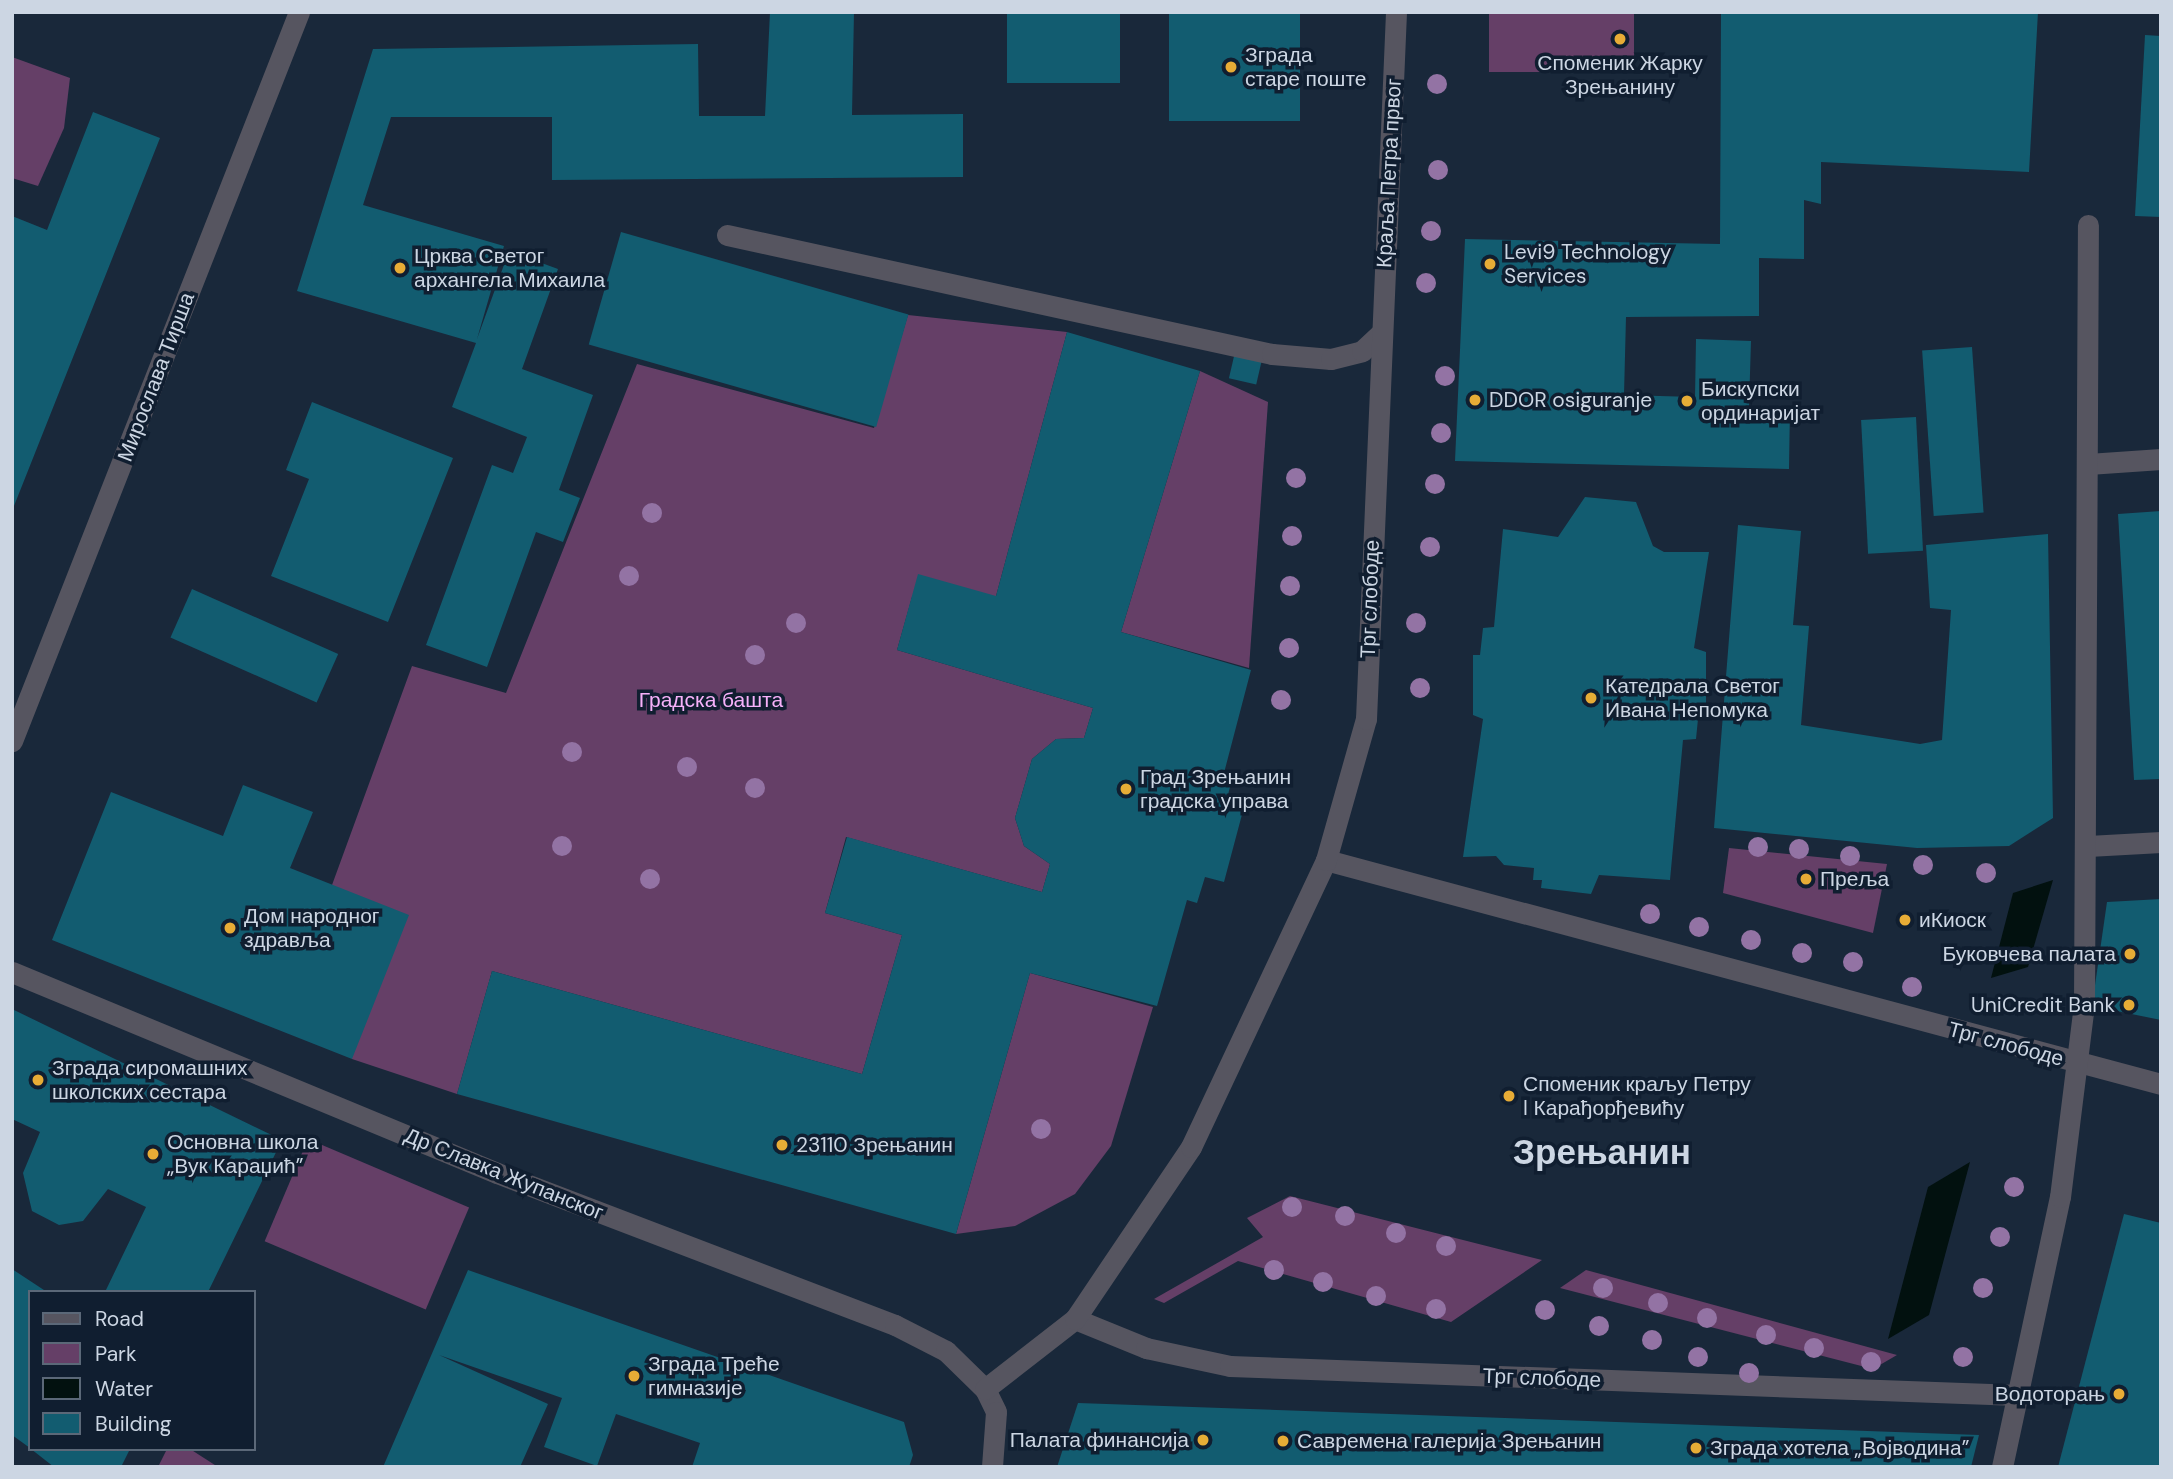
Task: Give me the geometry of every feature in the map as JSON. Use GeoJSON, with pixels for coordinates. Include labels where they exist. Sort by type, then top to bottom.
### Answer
{"type":"FeatureCollection","features":[{"type":"Feature","properties":{"kind":"street","name":"Мирослава Тирша"},"geometry":{"type":"LineString","coordinates":[[12,741],[299,12]]}},
{"type":"Feature","properties":{"kind":"street","name":"Краља Петра првог"},"geometry":{"type":"LineString","coordinates":[[1381,333],[1396,12]]}},
{"type":"Feature","properties":{"kind":"street","name":"Трг слободе"},"geometry":{"type":"LineString","coordinates":[[2002,1467],[2060,1197],[2077,1063],[2088,846],[2088,225]]}},
{"type":"Feature","properties":{"kind":"street"},"geometry":{"type":"LineString","coordinates":[[727,235],[1272,354],[1331,359],[1362,351],[1381,333]]}},
{"type":"Feature","properties":{"kind":"street","name":"Трг слободе"},"geometry":{"type":"LineString","coordinates":[[985,1389],[1075,1319],[1191,1147],[1326,860],[1366,719],[1381,333]]}},
{"type":"Feature","properties":{"kind":"street"},"geometry":{"type":"LineString","coordinates":[[2088,464],[2161,459]]}},
{"type":"Feature","properties":{"kind":"street"},"geometry":{"type":"LineString","coordinates":[[2088,846],[2161,842]]}},
{"type":"Feature","properties":{"kind":"street","name":"Трг слободе"},"geometry":{"type":"LineString","coordinates":[[1326,860],[2077,1063]]}},
{"type":"Feature","properties":{"kind":"street","name":"Др Славка Жупанског"},"geometry":{"type":"LineString","coordinates":[[12,972],[497,1173],[895,1325],[947,1351],[985,1389]]}},
{"type":"Feature","properties":{"kind":"street"},"geometry":{"type":"LineString","coordinates":[[2077,1063],[2161,1084]]}},
{"type":"Feature","properties":{"kind":"street","name":"Трг слободе"},"geometry":{"type":"LineString","coordinates":[[1075,1319],[1146,1348],[1230,1366],[2017,1395]]}},
{"type":"Feature","properties":{"kind":"street"},"geometry":{"type":"LineString","coordinates":[[985,1389],[996,1412],[992,1467]]}},
{"type":"Feature","properties":{"kind":"green space"},"geometry":{"type":"Polygon","coordinates":[[[1489,12],[1634,12],[1634,72],[1489,72],[1489,12]]]}},
{"type":"Feature","properties":{"kind":"green space"},"geometry":{"type":"Polygon","coordinates":[[[12,57],[70,78],[64,128],[38,186],[12,178],[12,57]]]}},
{"type":"Feature","properties":{"kind":"green space","name":"Градска башта"},"geometry":{"type":"Polygon","coordinates":[[[908,315],[1067,332],[996,596],[912,597],[897,650],[1093,708],[1084,738],[1056,739],[1032,759],[1015,818],[1024,846],[1050,864],[1042,892],[846,837],[825,913],[902,935],[862,1074],[492,971],[457,1094],[352,1059],[332,885],[412,666],[506,693],[637,364],[874,428],[908,315]]]}},
{"type":"Feature","properties":{"kind":"green space"},"geometry":{"type":"Polygon","coordinates":[[[1200,371],[1268,402],[1249,668],[1121,632],[1200,371]]]}},
{"type":"Feature","properties":{"kind":"green space"},"geometry":{"type":"Polygon","coordinates":[[[1729,848],[1887,864],[1873,933],[1723,893],[1729,848]]]}},
{"type":"Feature","properties":{"kind":"green space"},"geometry":{"type":"Polygon","coordinates":[[[1030,973],[1153,1007],[1111,1146],[1075,1194],[1015,1226],[956,1234],[1030,973]]]}},
{"type":"Feature","properties":{"kind":"green space"},"geometry":{"type":"Polygon","coordinates":[[[308,1139],[469,1207],[426,1310],[265,1241],[308,1139]]]}},
{"type":"Feature","properties":{"kind":"green space"},"geometry":{"type":"Polygon","coordinates":[[[1290,1196],[1542,1260],[1451,1322],[1238,1261],[1164,1303],[1154,1299],[1263,1237],[1247,1218],[1290,1196]]]}},
{"type":"Feature","properties":{"kind":"green space"},"geometry":{"type":"Polygon","coordinates":[[[1586,1270],[1897,1355],[1873,1369],[1560,1288],[1586,1270]]]}},
{"type":"Feature","properties":{"kind":"green space"},"geometry":{"type":"Polygon","coordinates":[[[166,1451],[193,1451],[218,1467],[158,1467],[166,1451]]]}},
{"type":"Feature","properties":{"kind":"water"},"geometry":{"type":"Polygon","coordinates":[[[2053,880],[2028,967],[1991,978],[2013,893],[2053,880]]]}},
{"type":"Feature","properties":{"kind":"water"},"geometry":{"type":"Polygon","coordinates":[[[1970,1162],[1929,1315],[1888,1339],[1928,1187],[1970,1162]]]}},
{"type":"Feature","properties":{"kind":"building"},"geometry":{"type":"Polygon","coordinates":[[[770,12],[854,12],[852,115],[963,114],[963,177],[552,180],[552,117],[391,117],[363,205],[504,246],[477,339],[509,251],[558,269],[522,369],[593,395],[559,490],[580,498],[563,542],[536,532],[487,667],[426,645],[492,465],[513,473],[527,437],[452,407],[476,343],[297,291],[373,49],[698,44],[699,116],[765,116],[770,12]]]}},
{"type":"Feature","properties":{"kind":"building"},"geometry":{"type":"Polygon","coordinates":[[[1007,12],[1120,12],[1120,83],[1007,83],[1007,12]]]}},
{"type":"Feature","properties":{"kind":"building","name":"Зграда старе поште"},"geometry":{"type":"Polygon","coordinates":[[[1169,12],[1300,12],[1300,121],[1169,121],[1169,12]]]}},
{"type":"Feature","properties":{"kind":"building"},"geometry":{"type":"Polygon","coordinates":[[[1721,12],[2038,12],[2029,172],[1821,162],[1821,204],[1804,200],[1804,259],[1759,258],[1759,316],[1626,317],[1624,395],[1695,397],[1696,339],[1751,341],[1749,406],[1790,407],[1789,469],[1455,461],[1465,239],[1720,244],[1721,12]]]}},
{"type":"Feature","properties":{"kind":"building"},"geometry":{"type":"Polygon","coordinates":[[[2145,35],[2161,36],[2161,217],[2135,216],[2145,35]]]}},
{"type":"Feature","properties":{"kind":"building"},"geometry":{"type":"Polygon","coordinates":[[[93,112],[160,138],[12,511],[12,216],[47,230],[93,112]]]}},
{"type":"Feature","properties":{"kind":"building"},"geometry":{"type":"Polygon","coordinates":[[[621,232],[908,314],[876,427],[589,344],[621,232]]]}},
{"type":"Feature","properties":{"kind":"building","name":"Град Зрењанин градска управа"},"geometry":{"type":"Polygon","coordinates":[[[1067,332],[1200,371],[1121,632],[1251,670],[1224,773],[1233,776],[1226,802],[1244,807],[1224,882],[1205,877],[1197,903],[1187,900],[1157,1006],[1030,973],[956,1234],[457,1094],[492,971],[862,1074],[902,935],[825,913],[847,837],[1042,892],[1050,864],[1024,846],[1015,818],[1032,759],[1056,739],[1084,738],[1093,708],[897,650],[918,574],[996,596],[1067,332]]]}},
{"type":"Feature","properties":{"kind":"building"},"geometry":{"type":"Polygon","coordinates":[[[1972,347],[1984,513],[1934,516],[1922,350],[1972,347]]]}},
{"type":"Feature","properties":{"kind":"building"},"geometry":{"type":"Polygon","coordinates":[[[1235,352],[1262,358],[1256,385],[1229,378],[1235,352]]]}},
{"type":"Feature","properties":{"kind":"building"},"geometry":{"type":"Polygon","coordinates":[[[312,402],[453,458],[388,622],[271,576],[309,479],[286,470],[312,402]]]}},
{"type":"Feature","properties":{"kind":"building"},"geometry":{"type":"Polygon","coordinates":[[[1916,417],[1923,551],[1868,554],[1861,420],[1916,417]]]}},
{"type":"Feature","properties":{"kind":"building","name":"Катедрала Светог Ивана Непомука"},"geometry":{"type":"Polygon","coordinates":[[[1585,497],[1636,502],[1653,546],[1664,552],[1709,552],[1694,648],[1706,652],[1706,709],[1699,709],[1696,739],[1683,740],[1670,880],[1599,875],[1591,894],[1541,888],[1542,880],[1533,880],[1534,868],[1504,865],[1496,856],[1463,857],[1483,719],[1473,715],[1473,655],[1480,655],[1483,628],[1494,627],[1503,529],[1558,537],[1585,497]]]}},
{"type":"Feature","properties":{"kind":"building"},"geometry":{"type":"Polygon","coordinates":[[[2161,511],[2161,779],[2134,780],[2118,514],[2161,511]]]}},
{"type":"Feature","properties":{"kind":"building"},"geometry":{"type":"Polygon","coordinates":[[[1738,525],[1801,531],[1793,625],[1809,626],[1801,725],[1920,744],[1942,740],[1951,610],[1930,608],[1926,545],[2048,534],[2053,818],[2009,846],[1917,848],[1714,828],[1738,525]]]}},
{"type":"Feature","properties":{"kind":"building"},"geometry":{"type":"Polygon","coordinates":[[[192,589],[338,654],[317,702],[170,637],[192,589]]]}},
{"type":"Feature","properties":{"kind":"building","name":"Дом народног здравља"},"geometry":{"type":"Polygon","coordinates":[[[243,785],[313,812],[290,868],[409,915],[352,1059],[52,940],[111,792],[223,836],[243,785]]]}},
{"type":"Feature","properties":{"kind":"building","name":"Буковчева палата"},"geometry":{"type":"Polygon","coordinates":[[[2161,899],[2161,1020],[2092,1006],[2107,902],[2161,899]]]}},
{"type":"Feature","properties":{"kind":"building","name":"Основна школа „Вук Караџић”"},"geometry":{"type":"Polygon","coordinates":[[[12,1009],[282,1140],[209,1290],[106,1290],[146,1207],[108,1189],[83,1221],[59,1225],[32,1211],[23,1173],[40,1132],[12,1119],[12,1009]]]}},
{"type":"Feature","properties":{"kind":"building","name":"Водоторањ"},"geometry":{"type":"Polygon","coordinates":[[[2124,1214],[2161,1223],[2161,1467],[2058,1467],[2124,1214]]]}},
{"type":"Feature","properties":{"kind":"building"},"geometry":{"type":"Polygon","coordinates":[[[12,1269],[44,1290],[28,1290],[28,1447],[12,1435],[12,1269]]]}},
{"type":"Feature","properties":{"kind":"building","name":"Зграда Треће гимназије"},"geometry":{"type":"Polygon","coordinates":[[[468,1270],[904,1422],[913,1455],[909,1467],[692,1467],[700,1443],[616,1414],[597,1466],[544,1447],[562,1398],[439,1355],[548,1404],[520,1467],[383,1467],[468,1270]]]}},
{"type":"Feature","properties":{"kind":"building"},"geometry":{"type":"Polygon","coordinates":[[[1078,1403],[1979,1435],[1971,1467],[1057,1467],[1078,1403]]]}},
{"type":"Feature","properties":{"kind":"building"},"geometry":{"type":"Polygon","coordinates":[[[34,1451],[129,1451],[121,1467],[54,1467],[34,1451]]]}},
{"type":"Feature","properties":{"kind":"place","name":"Споменик Жарку Зрењанину"},"geometry":{"type":"Point","coordinates":[1620,39]}},
{"type":"Feature","properties":{"kind":"place","name":"Зграда старе поште"},"geometry":{"type":"Point","coordinates":[1231,67]}},
{"type":"Feature","properties":{"kind":"place","name":"Levi9 Technology Services"},"geometry":{"type":"Point","coordinates":[1490,264]}},
{"type":"Feature","properties":{"kind":"place","name":"Црква Светог архангела Михаила"},"geometry":{"type":"Point","coordinates":[400,268]}},
{"type":"Feature","properties":{"kind":"place","name":"DDOR osiguranje"},"geometry":{"type":"Point","coordinates":[1475,400]}},
{"type":"Feature","properties":{"kind":"place","name":"Бискупски ординаријат"},"geometry":{"type":"Point","coordinates":[1687,401]}},
{"type":"Feature","properties":{"kind":"place","name":"Катедрала Светог Ивана Непомука"},"geometry":{"type":"Point","coordinates":[1591,698]}},
{"type":"Feature","properties":{"kind":"place","name":"Град Зрењанин градска управа"},"geometry":{"type":"Point","coordinates":[1126,789]}},
{"type":"Feature","properties":{"kind":"place","name":"Преља"},"geometry":{"type":"Point","coordinates":[1806,879]}},
{"type":"Feature","properties":{"kind":"place","name":"иКиоск"},"geometry":{"type":"Point","coordinates":[1905,920]}},
{"type":"Feature","properties":{"kind":"place","name":"Дом народног здравља"},"geometry":{"type":"Point","coordinates":[230,928]}},
{"type":"Feature","properties":{"kind":"place","name":"Буковчева палата"},"geometry":{"type":"Point","coordinates":[2130,954]}},
{"type":"Feature","properties":{"kind":"place","name":"UniCredit Bank"},"geometry":{"type":"Point","coordinates":[2129,1005]}},
{"type":"Feature","properties":{"kind":"place","name":"Зграда сиромашних школских сестара"},"geometry":{"type":"Point","coordinates":[38,1080]}},
{"type":"Feature","properties":{"kind":"place","name":"Споменик краљу Петру I Карађорђевићу"},"geometry":{"type":"Point","coordinates":[1509,1096]}},
{"type":"Feature","properties":{"kind":"place","name":"23110 Зрењанин"},"geometry":{"type":"Point","coordinates":[782,1145]}},
{"type":"Feature","properties":{"kind":"place","name":"Основна школа „Вук Караџић”"},"geometry":{"type":"Point","coordinates":[153,1154]}},
{"type":"Feature","properties":{"kind":"place","name":"Зграда Треће гимназије"},"geometry":{"type":"Point","coordinates":[634,1376]}},
{"type":"Feature","properties":{"kind":"place","name":"Водоторањ"},"geometry":{"type":"Point","coordinates":[2119,1394]}},
{"type":"Feature","properties":{"kind":"place","name":"Палата финансија"},"geometry":{"type":"Point","coordinates":[1203,1440]}},
{"type":"Feature","properties":{"kind":"place","name":"Савремена галерија Зрењанин"},"geometry":{"type":"Point","coordinates":[1283,1441]}},
{"type":"Feature","properties":{"kind":"place","name":"Зграда хотела „Војводина”"},"geometry":{"type":"Point","coordinates":[1696,1448]}},
{"type":"Feature","properties":{"kind":"district","name":"Зрењанин"},"geometry":{"type":"Point","coordinates":[1602,1152]}}]}
